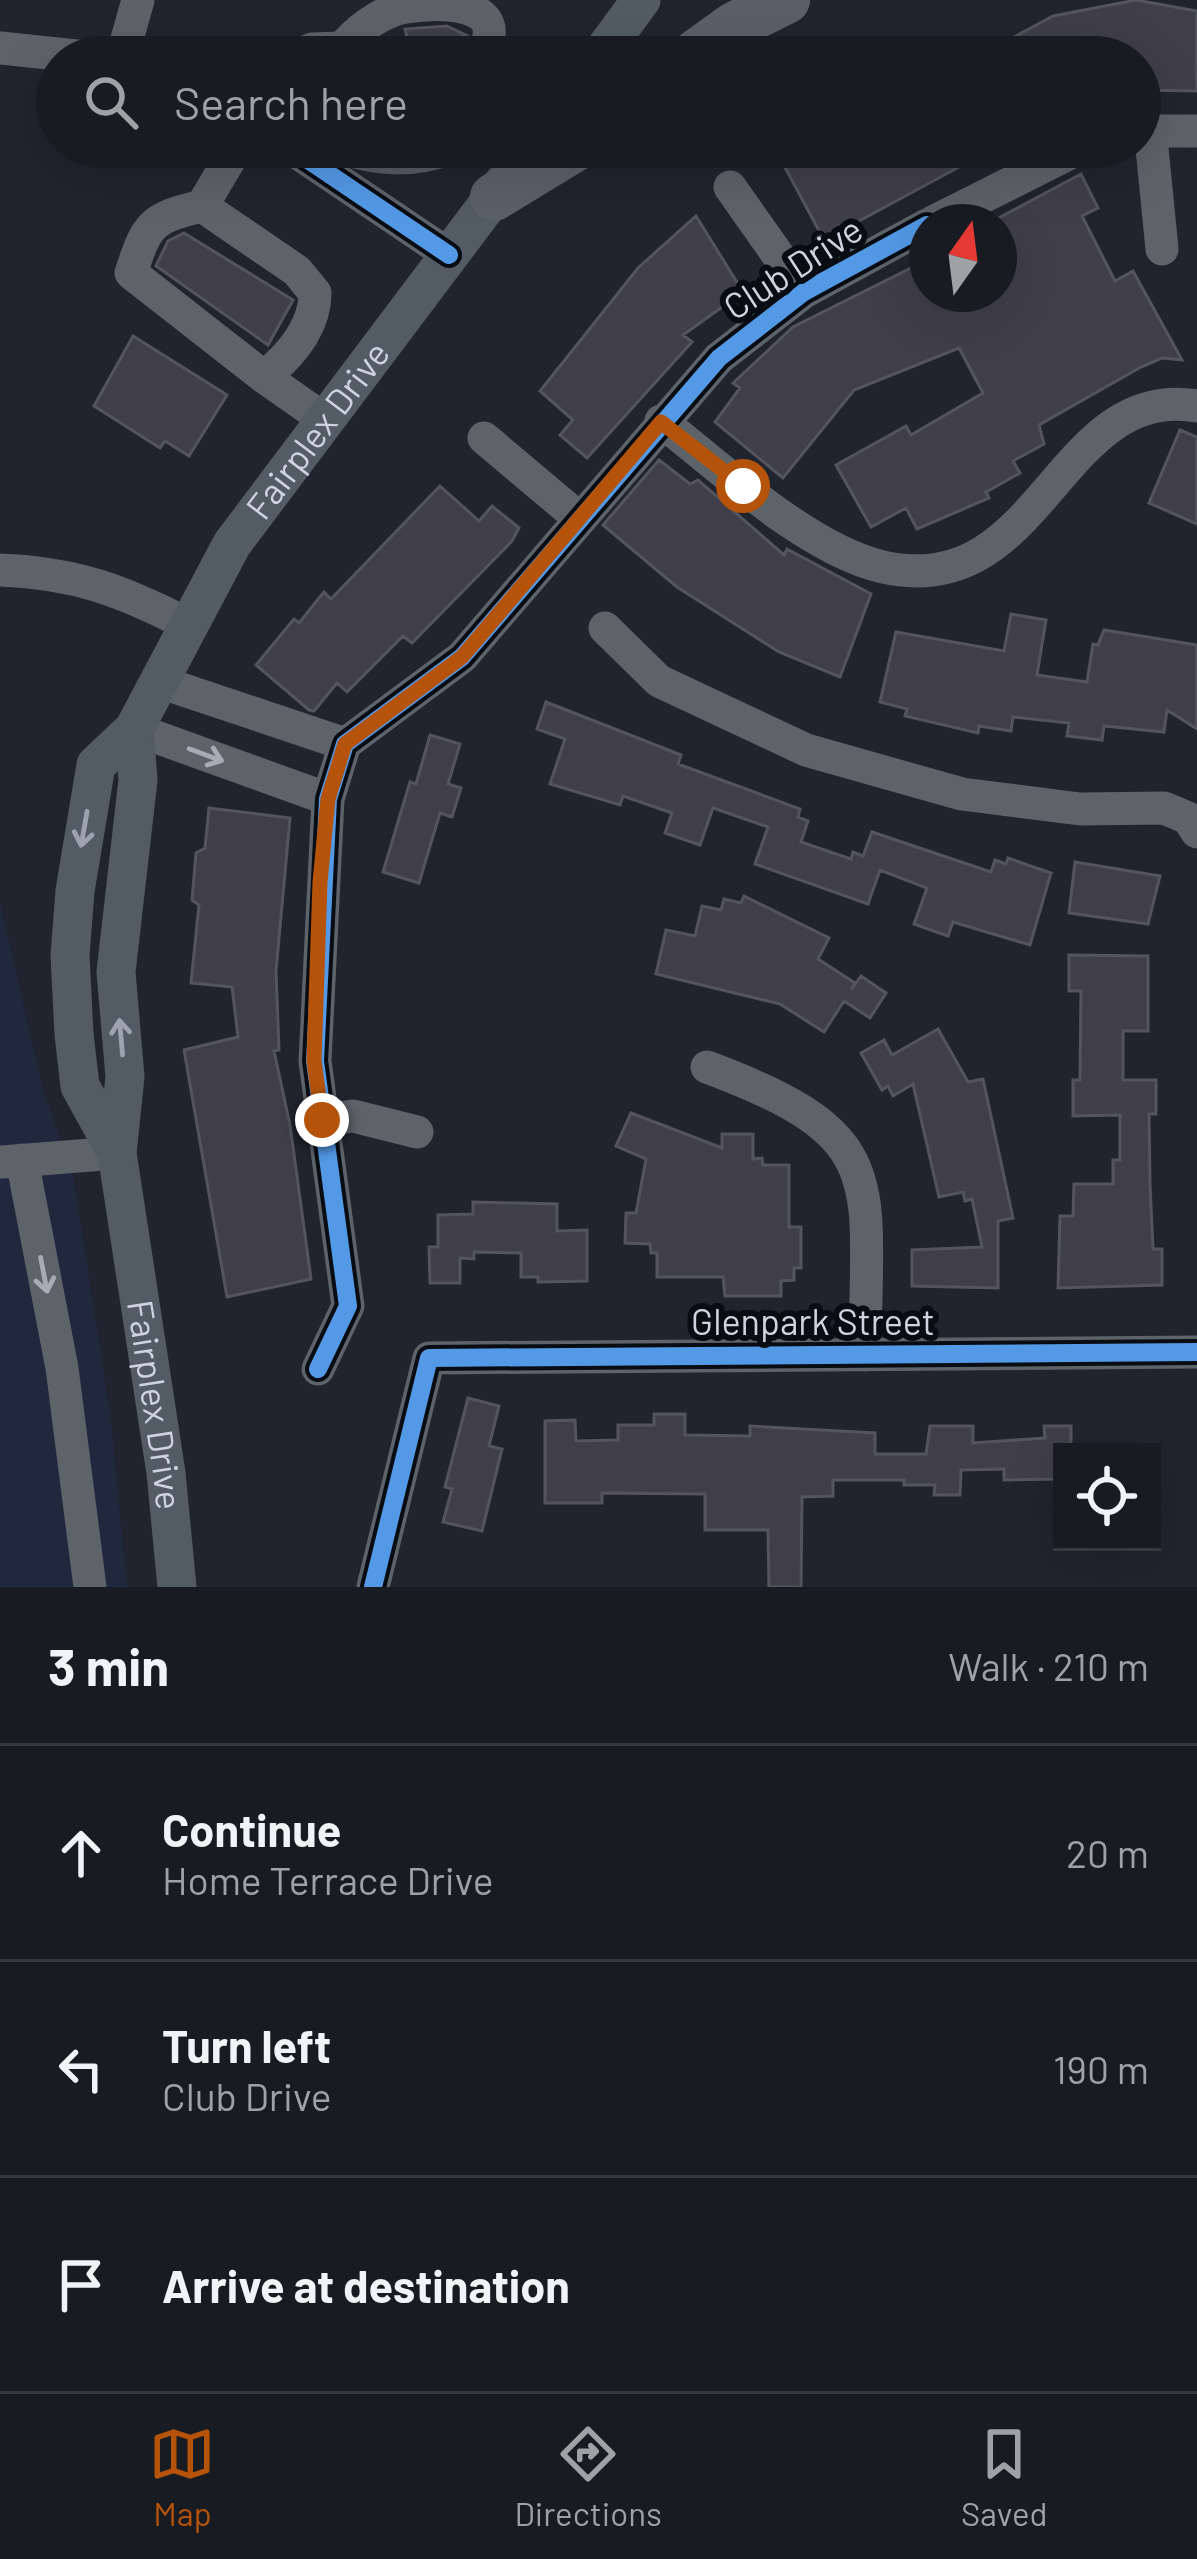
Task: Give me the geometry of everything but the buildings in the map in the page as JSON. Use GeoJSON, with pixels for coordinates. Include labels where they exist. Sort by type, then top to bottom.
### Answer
{"type":"FeatureCollection","features":[{"type":"Feature","properties":{"kind":"highway"},"geometry":{"type":"LineString","coordinates":[[720,36],[786,0]]}},
{"type":"Feature","properties":{"kind":"highway"},"geometry":{"type":"LineString","coordinates":[[494,197],[542,168]]}},
{"type":"Feature","properties":{"kind":"main road"},"geometry":{"type":"LineString","coordinates":[[614,36],[641,0]]}},
{"type":"Feature","properties":{"kind":"main road","name":"Fairplex Drive"},"geometry":{"type":"LineString","coordinates":[[177,1587],[166,1473],[117,1153],[124,1077],[116,972],[138,780],[134,729],[232,544],[515,168]]}},
{"type":"Feature","properties":{"kind":"street"},"geometry":{"type":"LineString","coordinates":[[128,36],[138,0]]}},
{"type":"Feature","properties":{"kind":"street"},"geometry":{"type":"LineString","coordinates":[[360,36],[374,19],[401,7],[451,0],[480,11],[487,21],[487,36]]}},
{"type":"Feature","properties":{"kind":"street"},"geometry":{"type":"LineString","coordinates":[[0,48],[36,52]]}},
{"type":"Feature","properties":{"kind":"street"},"geometry":{"type":"LineString","coordinates":[[1161,130],[1197,131]]}},
{"type":"Feature","properties":{"kind":"street"},"geometry":{"type":"LineString","coordinates":[[202,206],[225,168]]}},
{"type":"Feature","properties":{"kind":"street"},"geometry":{"type":"LineString","coordinates":[[321,168],[448,255]]}},
{"type":"Feature","properties":{"kind":"street","name":"Club Drive"},"geometry":{"type":"LineString","coordinates":[[969,204],[1041,168]]}},
{"type":"Feature","properties":{"kind":"street"},"geometry":{"type":"LineString","coordinates":[[1150,168],[1162,249]]}},
{"type":"Feature","properties":{"kind":"street"},"geometry":{"type":"LineString","coordinates":[[730,187],[804,292]]}},
{"type":"Feature","properties":{"kind":"street"},"geometry":{"type":"LineString","coordinates":[[264,377],[286,359],[315,313],[315,293],[297,271],[202,206],[161,215],[144,233],[131,273],[264,377],[324,419]]}},
{"type":"Feature","properties":{"kind":"street","name":"Club Drive"},"geometry":{"type":"LineString","coordinates":[[345,744],[462,657],[718,358],[804,292],[909,235]]}},
{"type":"Feature","properties":{"kind":"street"},"geometry":{"type":"LineString","coordinates":[[661,422],[820,538],[880,567],[934,572],[979,558],[1023,524],[1103,429],[1139,410],[1197,406]]}},
{"type":"Feature","properties":{"kind":"street"},"geometry":{"type":"LineString","coordinates":[[484,438],[579,518]]}},
{"type":"Feature","properties":{"kind":"street"},"geometry":{"type":"LineString","coordinates":[[0,570],[59,572],[128,593],[187,624]]}},
{"type":"Feature","properties":{"kind":"street"},"geometry":{"type":"LineString","coordinates":[[605,628],[659,682],[806,750],[962,794],[1080,808],[1164,808],[1192,825]]}},
{"type":"Feature","properties":{"kind":"street"},"geometry":{"type":"LineString","coordinates":[[157,681],[345,744],[328,799],[315,1038],[348,1306],[318,1369]]}},
{"type":"Feature","properties":{"kind":"street"},"geometry":{"type":"LineString","coordinates":[[134,729],[328,799]]}},
{"type":"Feature","properties":{"kind":"street"},"geometry":{"type":"LineString","coordinates":[[707,1067],[775,1093],[822,1120],[852,1155],[866,1203],[865,1355]]}},
{"type":"Feature","properties":{"kind":"street"},"geometry":{"type":"LineString","coordinates":[[322,1120],[352,1116],[417,1132]]}},
{"type":"Feature","properties":{"kind":"street"},"geometry":{"type":"LineString","coordinates":[[90,1587],[62,1368],[11,1161],[117,1153]]}},
{"type":"Feature","properties":{"kind":"street","name":"Glenpark Street"},"geometry":{"type":"LineString","coordinates":[[373,1587],[429,1358],[1197,1352]]}},
{"type":"Feature","properties":{"kind":"shaded area"},"geometry":{"type":"Polygon","coordinates":[[[0,902],[43,1091],[73,1175],[110,1413],[127,1587],[0,1587],[0,902]]]}},
{"type":"Feature","properties":{"kind":"cycle path"},"geometry":{"type":"LineString","coordinates":[[320,168],[449,255]]}},
{"type":"Feature","properties":{"kind":"cycle path"},"geometry":{"type":"LineString","coordinates":[[318,1369],[348,1306],[315,1061],[328,799],[345,744],[462,657],[719,358],[804,292],[909,235]]}},
{"type":"Feature","properties":{"kind":"cycle path"},"geometry":{"type":"LineString","coordinates":[[373,1587],[429,1358],[1197,1352]]}},
{"type":"Feature","properties":{"kind":"route"},"geometry":{"type":"LineString","coordinates":[[322,1120],[314,1061],[320,882],[328,799],[345,744],[462,657],[661,422],[743,486]]}}]}
